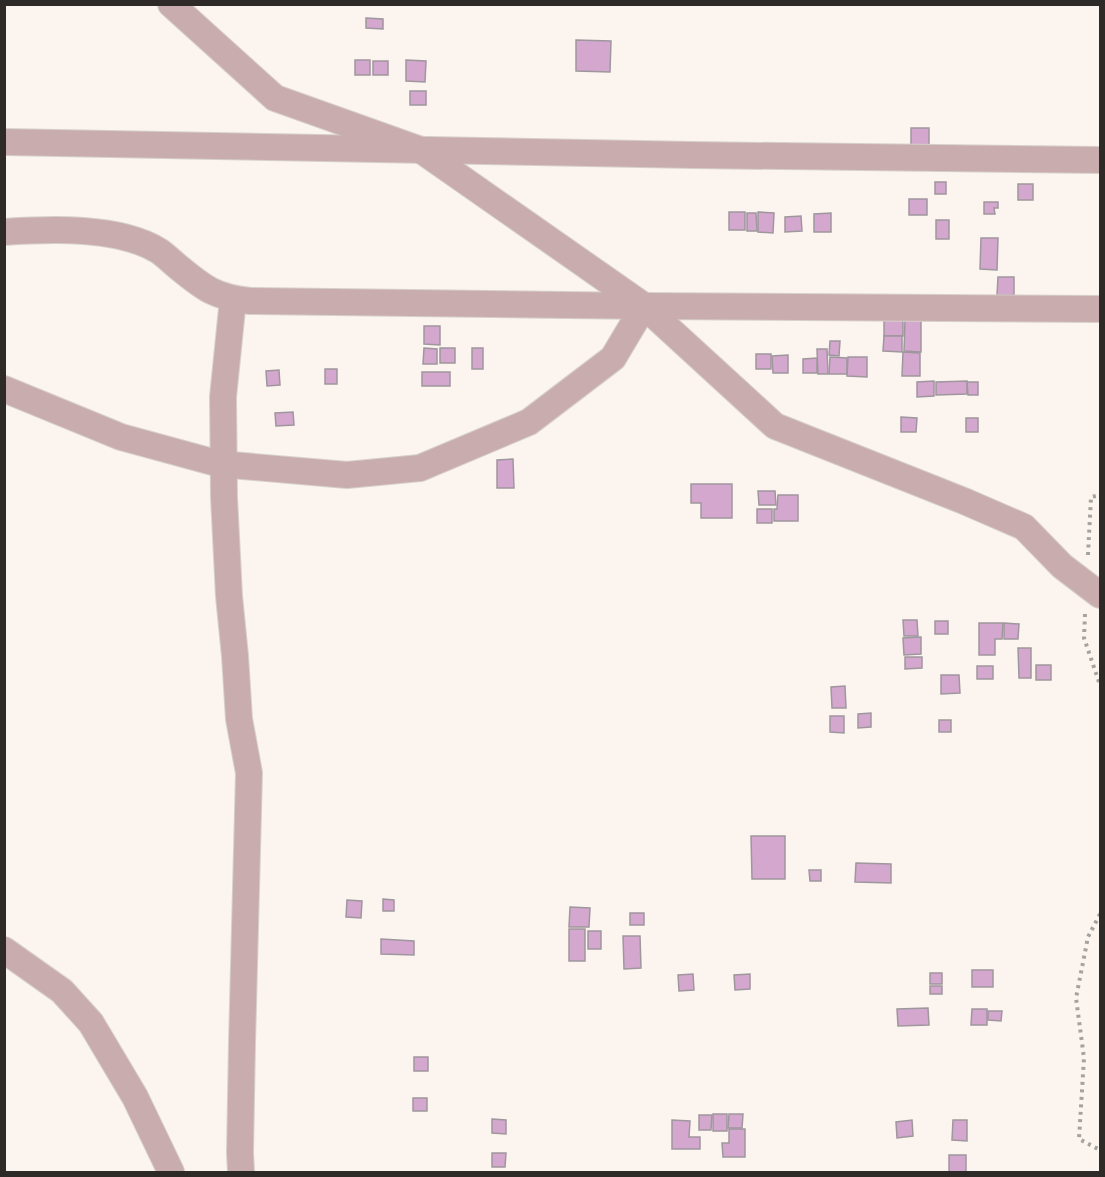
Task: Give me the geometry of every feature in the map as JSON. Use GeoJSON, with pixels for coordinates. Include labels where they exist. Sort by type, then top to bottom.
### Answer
{"type":"FeatureCollection","features":[{"type":"Feature","properties":{"kind":"street"},"geometry":{"type":"LineString","coordinates":[[171,4],[274,98],[421,150],[644,306],[776,426],[1024,527],[1093,600]]}},
{"type":"Feature","properties":{"kind":"street"},"geometry":{"type":"LineString","coordinates":[[4,142],[1101,160]]}},
{"type":"Feature","properties":{"kind":"street"},"geometry":{"type":"LineString","coordinates":[[4,232],[81,230],[119,236],[159,251],[201,286],[217,294],[250,301],[1101,309]]}},
{"type":"Feature","properties":{"kind":"street"},"geometry":{"type":"LineString","coordinates":[[233,299],[223,397],[223,465],[229,596],[239,719],[249,773],[240,1153],[242,1173]]}},
{"type":"Feature","properties":{"kind":"street"},"geometry":{"type":"LineString","coordinates":[[4,389],[122,437],[223,465],[347,475],[420,468],[529,422],[613,358],[644,306]]}},
{"type":"Feature","properties":{"kind":"street"},"geometry":{"type":"LineString","coordinates":[[4,950],[62,991],[91,1023],[135,1097],[171,1173]]}},
{"type":"Feature","properties":{"kind":"path"},"geometry":{"type":"LineString","coordinates":[[1088,561],[1091,497],[1101,495]]}},
{"type":"Feature","properties":{"kind":"path"},"geometry":{"type":"LineString","coordinates":[[1093,600],[1084,638],[1101,685]]}},
{"type":"Feature","properties":{"kind":"path"},"geometry":{"type":"LineString","coordinates":[[1101,914],[1088,937],[1077,998],[1084,1058],[1079,1139],[1101,1150]]}},
{"type":"Feature","properties":{"kind":"building"},"geometry":{"type":"Polygon","coordinates":[[[366,18],[383,19],[383,29],[366,28],[366,18]]]}},
{"type":"Feature","properties":{"kind":"building"},"geometry":{"type":"Polygon","coordinates":[[[576,40],[611,41],[610,72],[576,71],[576,40]]]}},
{"type":"Feature","properties":{"kind":"building"},"geometry":{"type":"Polygon","coordinates":[[[355,60],[370,60],[370,75],[355,75],[355,60]]]}},
{"type":"Feature","properties":{"kind":"building"},"geometry":{"type":"Polygon","coordinates":[[[406,60],[426,61],[425,82],[406,81],[406,60]]]}},
{"type":"Feature","properties":{"kind":"building"},"geometry":{"type":"Polygon","coordinates":[[[373,61],[388,61],[388,75],[373,75],[373,61]]]}},
{"type":"Feature","properties":{"kind":"building"},"geometry":{"type":"Polygon","coordinates":[[[410,91],[426,91],[426,105],[410,105],[410,91]]]}},
{"type":"Feature","properties":{"kind":"building"},"geometry":{"type":"Polygon","coordinates":[[[911,128],[929,128],[929,146],[911,146],[911,128]]]}},
{"type":"Feature","properties":{"kind":"building"},"geometry":{"type":"Polygon","coordinates":[[[935,182],[946,182],[946,194],[935,194],[935,182]]]}},
{"type":"Feature","properties":{"kind":"building"},"geometry":{"type":"Polygon","coordinates":[[[1018,184],[1033,184],[1033,200],[1018,200],[1018,184]]]}},
{"type":"Feature","properties":{"kind":"building"},"geometry":{"type":"Polygon","coordinates":[[[909,199],[927,199],[927,215],[909,215],[909,199]]]}},
{"type":"Feature","properties":{"kind":"building"},"geometry":{"type":"Polygon","coordinates":[[[984,202],[998,202],[998,208],[994,208],[995,214],[984,214],[984,202]]]}},
{"type":"Feature","properties":{"kind":"building"},"geometry":{"type":"Polygon","coordinates":[[[729,212],[745,212],[745,230],[729,230],[729,212]]]}},
{"type":"Feature","properties":{"kind":"building"},"geometry":{"type":"Polygon","coordinates":[[[758,212],[774,213],[773,233],[758,232],[758,212]]]}},
{"type":"Feature","properties":{"kind":"building"},"geometry":{"type":"Polygon","coordinates":[[[747,213],[756,213],[757,231],[747,231],[747,213]]]}},
{"type":"Feature","properties":{"kind":"building"},"geometry":{"type":"Polygon","coordinates":[[[831,213],[831,232],[814,232],[814,214],[831,213]]]}},
{"type":"Feature","properties":{"kind":"building"},"geometry":{"type":"Polygon","coordinates":[[[801,216],[802,231],[785,232],[785,217],[801,216]]]}},
{"type":"Feature","properties":{"kind":"building"},"geometry":{"type":"Polygon","coordinates":[[[936,220],[949,220],[949,239],[936,239],[936,220]]]}},
{"type":"Feature","properties":{"kind":"building"},"geometry":{"type":"Polygon","coordinates":[[[981,238],[998,238],[997,270],[980,269],[981,238]]]}},
{"type":"Feature","properties":{"kind":"building"},"geometry":{"type":"Polygon","coordinates":[[[998,277],[1014,277],[1014,295],[997,295],[998,277]]]}},
{"type":"Feature","properties":{"kind":"building"},"geometry":{"type":"Polygon","coordinates":[[[884,319],[903,319],[903,336],[884,336],[884,319]]]}},
{"type":"Feature","properties":{"kind":"building"},"geometry":{"type":"Polygon","coordinates":[[[905,320],[921,320],[921,352],[904,351],[905,320]]]}},
{"type":"Feature","properties":{"kind":"building"},"geometry":{"type":"Polygon","coordinates":[[[424,326],[440,326],[440,345],[424,344],[424,326]]]}},
{"type":"Feature","properties":{"kind":"building"},"geometry":{"type":"Polygon","coordinates":[[[884,336],[902,336],[902,352],[883,351],[884,336]]]}},
{"type":"Feature","properties":{"kind":"building"},"geometry":{"type":"Polygon","coordinates":[[[830,341],[840,341],[839,356],[829,355],[830,341]]]}},
{"type":"Feature","properties":{"kind":"building"},"geometry":{"type":"Polygon","coordinates":[[[424,348],[437,349],[437,364],[423,364],[424,348]]]}},
{"type":"Feature","properties":{"kind":"building"},"geometry":{"type":"Polygon","coordinates":[[[440,348],[455,348],[455,363],[440,363],[440,348]]]}},
{"type":"Feature","properties":{"kind":"building"},"geometry":{"type":"Polygon","coordinates":[[[472,348],[483,348],[483,369],[472,369],[472,348]]]}},
{"type":"Feature","properties":{"kind":"building"},"geometry":{"type":"Polygon","coordinates":[[[817,349],[827,349],[828,374],[818,374],[817,349]]]}},
{"type":"Feature","properties":{"kind":"building"},"geometry":{"type":"Polygon","coordinates":[[[903,352],[920,353],[920,376],[902,376],[903,352]]]}},
{"type":"Feature","properties":{"kind":"building"},"geometry":{"type":"Polygon","coordinates":[[[756,354],[771,354],[771,369],[756,369],[756,354]]]}},
{"type":"Feature","properties":{"kind":"building"},"geometry":{"type":"Polygon","coordinates":[[[788,355],[788,373],[773,373],[772,356],[788,355]]]}},
{"type":"Feature","properties":{"kind":"building"},"geometry":{"type":"Polygon","coordinates":[[[830,357],[847,358],[847,374],[829,374],[830,357]]]}},
{"type":"Feature","properties":{"kind":"building"},"geometry":{"type":"Polygon","coordinates":[[[848,357],[867,357],[867,377],[847,376],[848,357]]]}},
{"type":"Feature","properties":{"kind":"building"},"geometry":{"type":"Polygon","coordinates":[[[817,358],[817,373],[803,373],[803,359],[817,358]]]}},
{"type":"Feature","properties":{"kind":"building"},"geometry":{"type":"Polygon","coordinates":[[[325,369],[337,369],[337,384],[325,384],[325,369]]]}},
{"type":"Feature","properties":{"kind":"building"},"geometry":{"type":"Polygon","coordinates":[[[279,370],[280,385],[267,386],[266,371],[279,370]]]}},
{"type":"Feature","properties":{"kind":"building"},"geometry":{"type":"Polygon","coordinates":[[[422,372],[450,372],[450,386],[422,386],[422,372]]]}},
{"type":"Feature","properties":{"kind":"building"},"geometry":{"type":"Polygon","coordinates":[[[934,381],[934,396],[917,397],[917,382],[934,381]]]}},
{"type":"Feature","properties":{"kind":"building"},"geometry":{"type":"Polygon","coordinates":[[[967,381],[967,394],[936,395],[936,382],[967,381]]]}},
{"type":"Feature","properties":{"kind":"building"},"geometry":{"type":"Polygon","coordinates":[[[967,382],[978,382],[978,395],[968,395],[967,382]]]}},
{"type":"Feature","properties":{"kind":"building"},"geometry":{"type":"Polygon","coordinates":[[[293,412],[294,425],[276,426],[275,413],[293,412]]]}},
{"type":"Feature","properties":{"kind":"building"},"geometry":{"type":"Polygon","coordinates":[[[901,417],[917,418],[916,432],[901,432],[901,417]]]}},
{"type":"Feature","properties":{"kind":"building"},"geometry":{"type":"Polygon","coordinates":[[[966,418],[978,418],[978,432],[966,432],[966,418]]]}},
{"type":"Feature","properties":{"kind":"building"},"geometry":{"type":"Polygon","coordinates":[[[513,459],[514,488],[497,488],[497,460],[513,459]]]}},
{"type":"Feature","properties":{"kind":"building"},"geometry":{"type":"Polygon","coordinates":[[[691,484],[732,484],[732,518],[701,518],[701,503],[691,503],[691,484]]]}},
{"type":"Feature","properties":{"kind":"building"},"geometry":{"type":"Polygon","coordinates":[[[758,491],[775,491],[776,505],[759,505],[758,491]]]}},
{"type":"Feature","properties":{"kind":"building"},"geometry":{"type":"Polygon","coordinates":[[[778,495],[798,495],[798,521],[774,521],[774,509],[777,509],[778,495]]]}},
{"type":"Feature","properties":{"kind":"building"},"geometry":{"type":"Polygon","coordinates":[[[757,509],[772,509],[772,523],[757,523],[757,509]]]}},
{"type":"Feature","properties":{"kind":"building"},"geometry":{"type":"Polygon","coordinates":[[[903,620],[917,620],[918,636],[904,636],[903,620]]]}},
{"type":"Feature","properties":{"kind":"building"},"geometry":{"type":"Polygon","coordinates":[[[935,621],[948,621],[948,634],[935,634],[935,621]]]}},
{"type":"Feature","properties":{"kind":"building"},"geometry":{"type":"Polygon","coordinates":[[[979,623],[1003,623],[1002,639],[995,639],[995,655],[979,655],[979,623]]]}},
{"type":"Feature","properties":{"kind":"building"},"geometry":{"type":"Polygon","coordinates":[[[1004,623],[1019,624],[1018,639],[1004,639],[1004,623]]]}},
{"type":"Feature","properties":{"kind":"building"},"geometry":{"type":"Polygon","coordinates":[[[921,637],[921,654],[904,655],[903,638],[921,637]]]}},
{"type":"Feature","properties":{"kind":"building"},"geometry":{"type":"Polygon","coordinates":[[[1018,648],[1031,648],[1031,678],[1019,678],[1018,648]]]}},
{"type":"Feature","properties":{"kind":"building"},"geometry":{"type":"Polygon","coordinates":[[[905,657],[922,657],[922,668],[905,669],[905,657]]]}},
{"type":"Feature","properties":{"kind":"building"},"geometry":{"type":"Polygon","coordinates":[[[1036,665],[1051,665],[1051,680],[1036,680],[1036,665]]]}},
{"type":"Feature","properties":{"kind":"building"},"geometry":{"type":"Polygon","coordinates":[[[977,666],[993,666],[993,679],[977,679],[977,666]]]}},
{"type":"Feature","properties":{"kind":"building"},"geometry":{"type":"Polygon","coordinates":[[[941,675],[959,675],[960,693],[941,694],[941,675]]]}},
{"type":"Feature","properties":{"kind":"building"},"geometry":{"type":"Polygon","coordinates":[[[845,686],[846,708],[832,708],[831,687],[845,686]]]}},
{"type":"Feature","properties":{"kind":"building"},"geometry":{"type":"Polygon","coordinates":[[[871,713],[871,727],[858,728],[858,714],[871,713]]]}},
{"type":"Feature","properties":{"kind":"building"},"geometry":{"type":"Polygon","coordinates":[[[830,716],[844,716],[844,733],[830,732],[830,716]]]}},
{"type":"Feature","properties":{"kind":"building"},"geometry":{"type":"Polygon","coordinates":[[[939,720],[951,720],[951,732],[939,732],[939,720]]]}},
{"type":"Feature","properties":{"kind":"building"},"geometry":{"type":"Polygon","coordinates":[[[751,836],[785,836],[785,879],[752,879],[751,836]]]}},
{"type":"Feature","properties":{"kind":"building"},"geometry":{"type":"Polygon","coordinates":[[[856,863],[891,864],[891,883],[855,882],[856,863]]]}},
{"type":"Feature","properties":{"kind":"building"},"geometry":{"type":"Polygon","coordinates":[[[809,870],[821,870],[821,881],[810,881],[809,870]]]}},
{"type":"Feature","properties":{"kind":"building"},"geometry":{"type":"Polygon","coordinates":[[[383,899],[394,900],[394,911],[383,911],[383,899]]]}},
{"type":"Feature","properties":{"kind":"building"},"geometry":{"type":"Polygon","coordinates":[[[347,900],[362,901],[361,918],[346,917],[347,900]]]}},
{"type":"Feature","properties":{"kind":"building"},"geometry":{"type":"Polygon","coordinates":[[[570,907],[590,908],[589,927],[569,927],[570,907]]]}},
{"type":"Feature","properties":{"kind":"building"},"geometry":{"type":"Polygon","coordinates":[[[630,913],[644,913],[644,925],[630,925],[630,913]]]}},
{"type":"Feature","properties":{"kind":"building"},"geometry":{"type":"Polygon","coordinates":[[[569,929],[585,929],[585,961],[569,961],[569,929]]]}},
{"type":"Feature","properties":{"kind":"building"},"geometry":{"type":"Polygon","coordinates":[[[588,931],[601,931],[601,949],[588,949],[588,931]]]}},
{"type":"Feature","properties":{"kind":"building"},"geometry":{"type":"Polygon","coordinates":[[[623,936],[640,936],[641,968],[624,969],[623,936]]]}},
{"type":"Feature","properties":{"kind":"building"},"geometry":{"type":"Polygon","coordinates":[[[381,939],[414,941],[414,955],[381,954],[381,939]]]}},
{"type":"Feature","properties":{"kind":"building"},"geometry":{"type":"Polygon","coordinates":[[[972,970],[993,970],[993,987],[972,987],[972,970]]]}},
{"type":"Feature","properties":{"kind":"building"},"geometry":{"type":"Polygon","coordinates":[[[930,973],[942,973],[942,984],[930,984],[930,973]]]}},
{"type":"Feature","properties":{"kind":"building"},"geometry":{"type":"Polygon","coordinates":[[[693,974],[694,990],[679,991],[678,975],[693,974]]]}},
{"type":"Feature","properties":{"kind":"building"},"geometry":{"type":"Polygon","coordinates":[[[750,974],[750,989],[735,990],[734,975],[750,974]]]}},
{"type":"Feature","properties":{"kind":"building"},"geometry":{"type":"Polygon","coordinates":[[[930,986],[942,986],[942,994],[930,994],[930,986]]]}},
{"type":"Feature","properties":{"kind":"building"},"geometry":{"type":"Polygon","coordinates":[[[928,1008],[929,1025],[898,1026],[897,1009],[928,1008]]]}},
{"type":"Feature","properties":{"kind":"building"},"geometry":{"type":"Polygon","coordinates":[[[972,1009],[987,1009],[987,1025],[971,1025],[972,1009]]]}},
{"type":"Feature","properties":{"kind":"building"},"geometry":{"type":"Polygon","coordinates":[[[988,1011],[1002,1011],[1001,1021],[988,1020],[988,1011]]]}},
{"type":"Feature","properties":{"kind":"building"},"geometry":{"type":"Polygon","coordinates":[[[414,1057],[428,1057],[428,1071],[414,1071],[414,1057]]]}},
{"type":"Feature","properties":{"kind":"building"},"geometry":{"type":"Polygon","coordinates":[[[413,1098],[427,1098],[427,1111],[413,1111],[413,1098]]]}},
{"type":"Feature","properties":{"kind":"building"},"geometry":{"type":"Polygon","coordinates":[[[713,1114],[727,1114],[727,1131],[713,1131],[713,1114]]]}},
{"type":"Feature","properties":{"kind":"building"},"geometry":{"type":"Polygon","coordinates":[[[729,1114],[743,1114],[742,1128],[728,1128],[729,1114]]]}},
{"type":"Feature","properties":{"kind":"building"},"geometry":{"type":"Polygon","coordinates":[[[699,1115],[712,1115],[711,1130],[699,1130],[699,1115]]]}},
{"type":"Feature","properties":{"kind":"building"},"geometry":{"type":"Polygon","coordinates":[[[492,1119],[506,1120],[506,1134],[492,1133],[492,1119]]]}},
{"type":"Feature","properties":{"kind":"building"},"geometry":{"type":"Polygon","coordinates":[[[672,1120],[690,1121],[689,1137],[700,1137],[700,1149],[672,1149],[672,1120]]]}},
{"type":"Feature","properties":{"kind":"building"},"geometry":{"type":"Polygon","coordinates":[[[912,1120],[913,1136],[897,1138],[896,1122],[912,1120]]]}},
{"type":"Feature","properties":{"kind":"building"},"geometry":{"type":"Polygon","coordinates":[[[953,1120],[967,1120],[967,1141],[952,1140],[953,1120]]]}},
{"type":"Feature","properties":{"kind":"building"},"geometry":{"type":"Polygon","coordinates":[[[729,1129],[745,1129],[745,1157],[723,1157],[722,1143],[729,1143],[729,1129]]]}},
{"type":"Feature","properties":{"kind":"building"},"geometry":{"type":"Polygon","coordinates":[[[492,1153],[506,1153],[505,1167],[492,1167],[492,1153]]]}},
{"type":"Feature","properties":{"kind":"building"},"geometry":{"type":"Polygon","coordinates":[[[949,1155],[966,1155],[966,1172],[949,1172],[949,1155]]]}}]}
